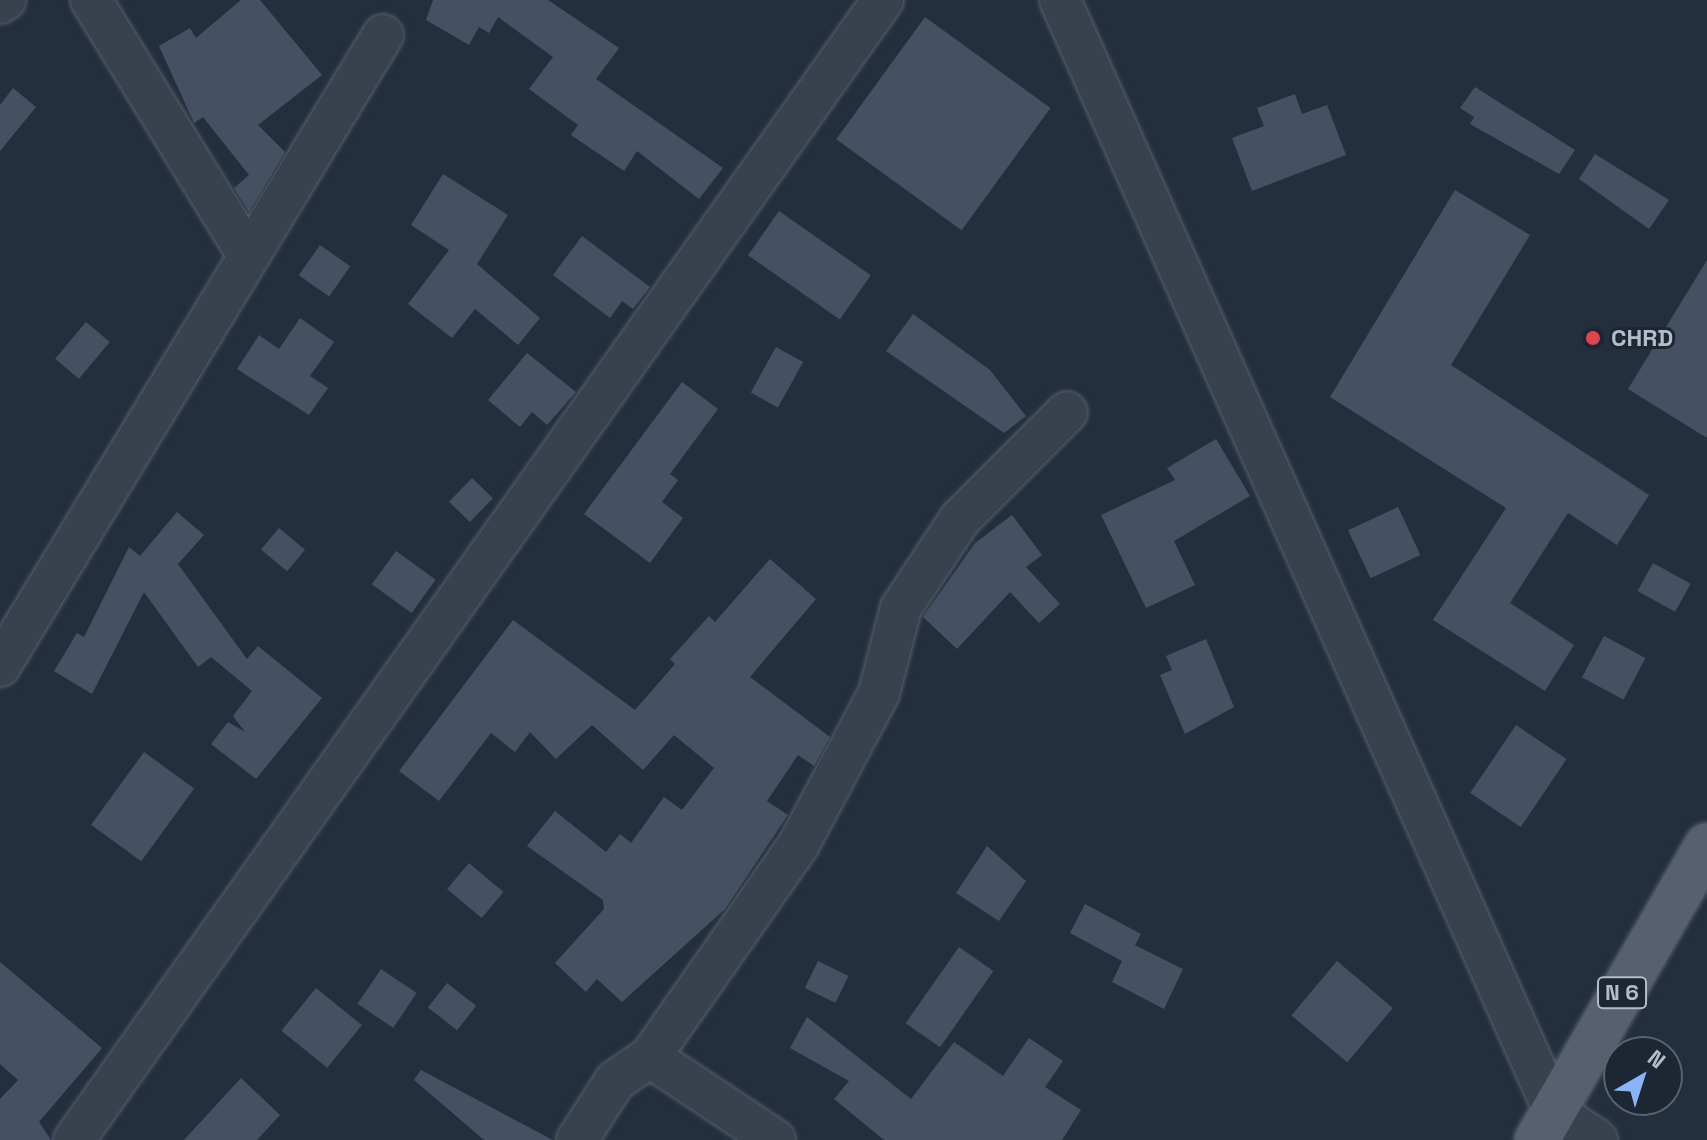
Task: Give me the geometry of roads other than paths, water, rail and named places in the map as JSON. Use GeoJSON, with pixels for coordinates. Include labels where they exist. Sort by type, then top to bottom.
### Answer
{"type":"FeatureCollection","features":[{"type":"Feature","properties":{"kind":"main road","name":"N 6"},"geometry":{"type":"LineString","coordinates":[[1546,1126],[1707,845]]}},
{"type":"Feature","properties":{"kind":"street"},"geometry":{"type":"LineString","coordinates":[[0,3],[5,0]]}},
{"type":"Feature","properties":{"kind":"street"},"geometry":{"type":"LineString","coordinates":[[91,0],[248,255]]}},
{"type":"Feature","properties":{"kind":"street"},"geometry":{"type":"LineString","coordinates":[[74,1140],[883,0]]}},
{"type":"Feature","properties":{"kind":"street"},"geometry":{"type":"LineString","coordinates":[[1060,0],[1546,1126],[1597,1140]]}},
{"type":"Feature","properties":{"kind":"street"},"geometry":{"type":"LineString","coordinates":[[0,666],[383,35]]}},
{"type":"Feature","properties":{"kind":"street"},"geometry":{"type":"LineString","coordinates":[[577,1140],[615,1081],[650,1057],[798,846],[879,693],[901,608],[960,519],[1067,412]]}},
{"type":"Feature","properties":{"kind":"street"},"geometry":{"type":"LineString","coordinates":[[650,1057],[775,1140]]}},
{"type":"Feature","properties":{"kind":"place","name":"CHRD"},"geometry":{"type":"Point","coordinates":[1593,338]}}]}
